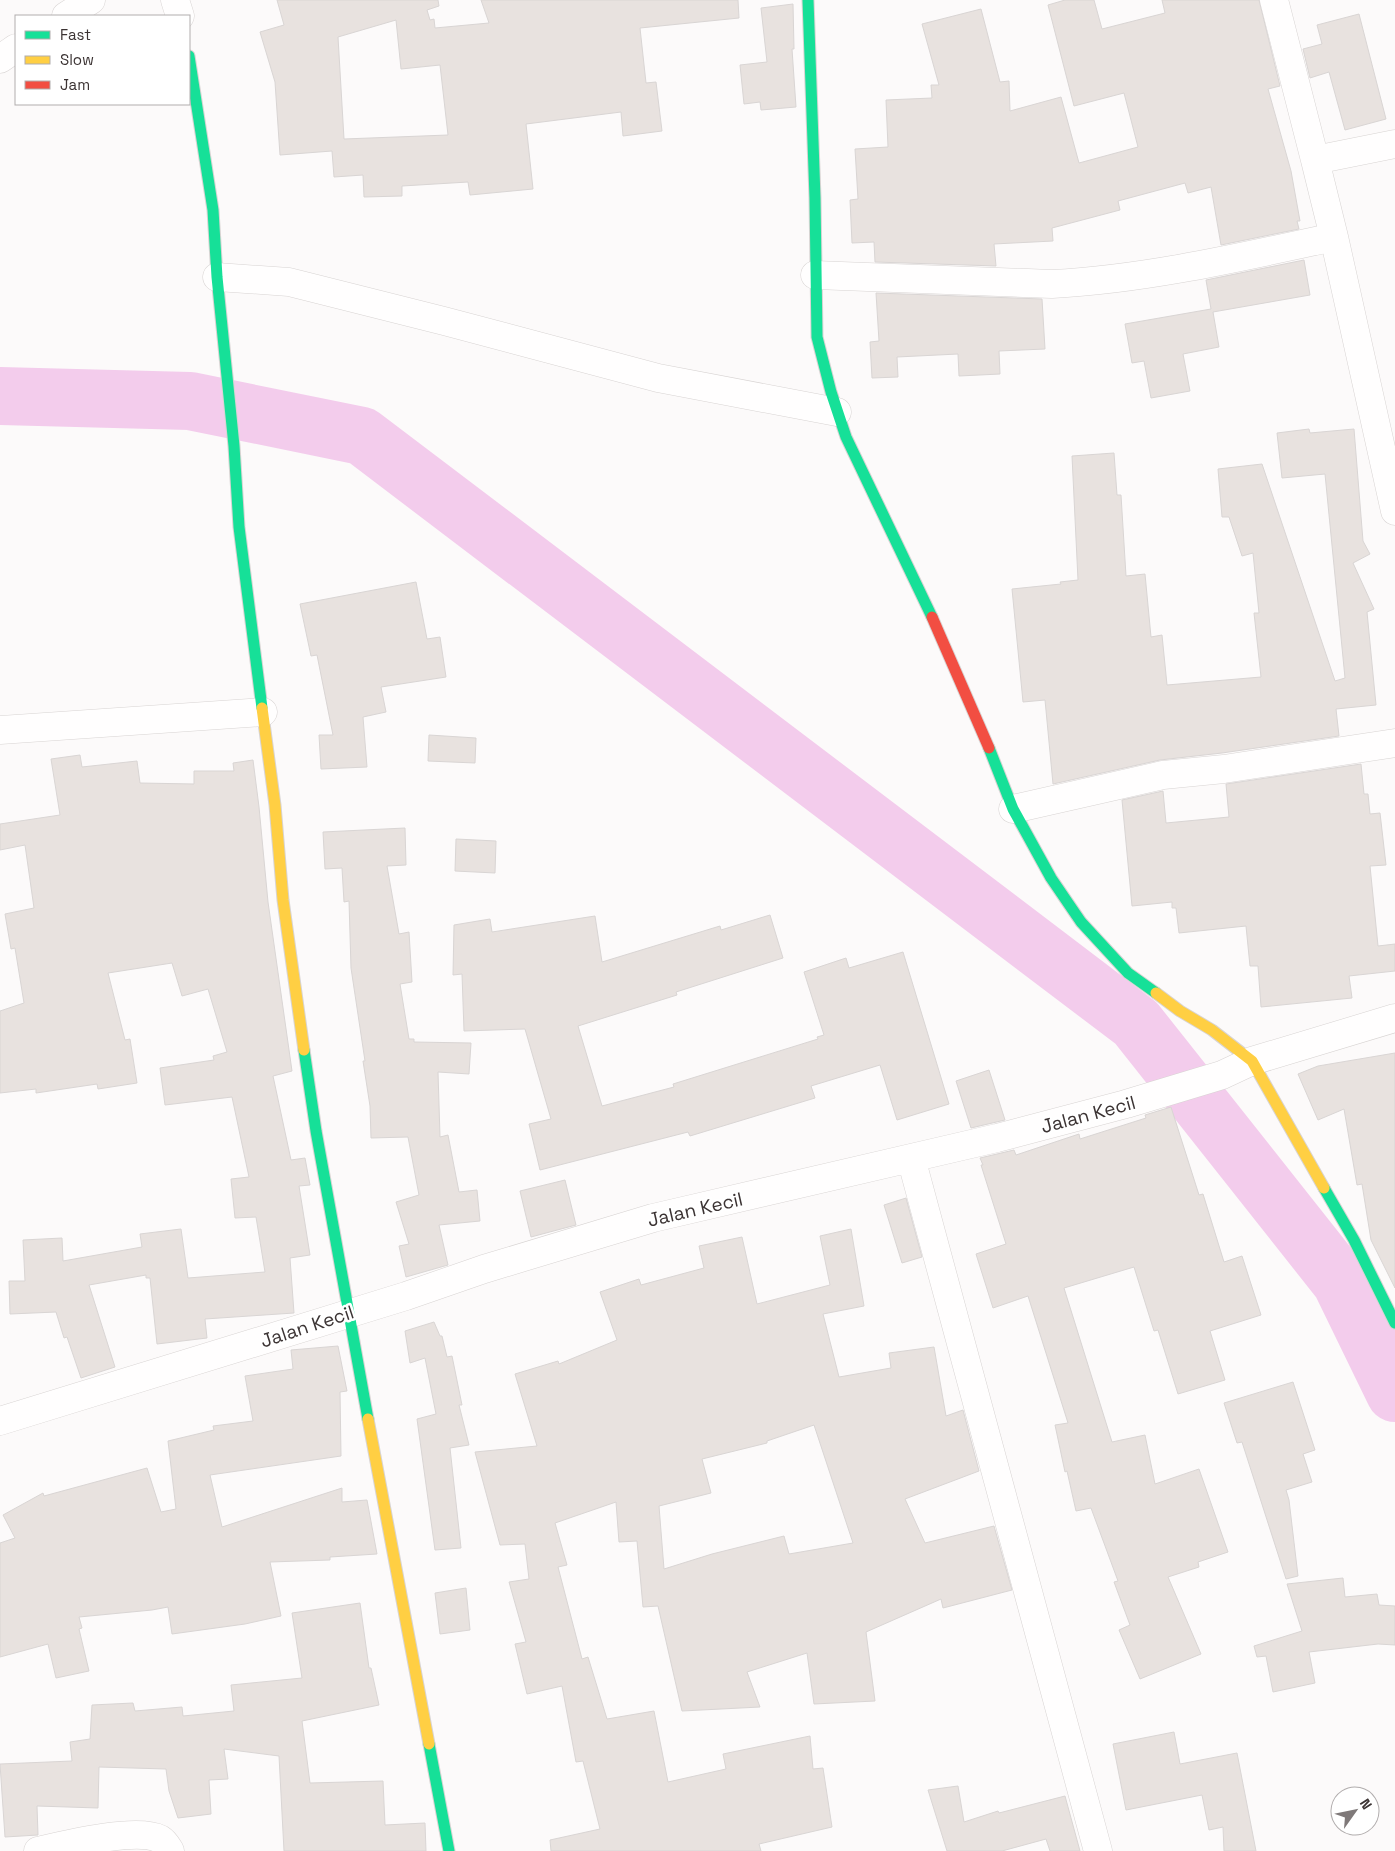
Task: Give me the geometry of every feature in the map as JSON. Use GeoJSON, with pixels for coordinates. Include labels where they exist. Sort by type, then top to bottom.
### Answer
{"type":"FeatureCollection","features":[{"type":"Feature","properties":{"kind":"street"},"geometry":{"type":"LineString","coordinates":[[68,15],[91,0]]}},
{"type":"Feature","properties":{"kind":"street"},"geometry":{"type":"LineString","coordinates":[[175,0],[180,15]]}},
{"type":"Feature","properties":{"kind":"street"},"geometry":{"type":"LineString","coordinates":[[808,0],[815,198],[817,337],[837,412],[846,437],[930,613],[1013,809],[1051,878],[1081,922],[1128,973],[1180,1011],[1212,1030],[1252,1061],[1354,1240],[1395,1323]]}},
{"type":"Feature","properties":{"kind":"street"},"geometry":{"type":"LineString","coordinates":[[1274,0],[1334,237],[1395,511]]}},
{"type":"Feature","properties":{"kind":"street"},"geometry":{"type":"LineString","coordinates":[[0,59],[15,49]]}},
{"type":"Feature","properties":{"kind":"street"},"geometry":{"type":"LineString","coordinates":[[190,62],[213,210],[217,277],[234,446],[239,527],[275,804],[283,900],[316,1130],[348,1313],[449,1851]]}},
{"type":"Feature","properties":{"kind":"street"},"geometry":{"type":"LineString","coordinates":[[1315,160],[1395,144]]}},
{"type":"Feature","properties":{"kind":"street"},"geometry":{"type":"LineString","coordinates":[[815,275],[1052,284],[1090,282],[1235,258],[1334,237]]}},
{"type":"Feature","properties":{"kind":"street"},"geometry":{"type":"LineString","coordinates":[[217,277],[289,282],[658,378],[837,412]]}},
{"type":"Feature","properties":{"kind":"street"},"geometry":{"type":"LineString","coordinates":[[0,730],[263,712]]}},
{"type":"Feature","properties":{"kind":"street"},"geometry":{"type":"LineString","coordinates":[[1013,809],[1163,775],[1224,769],[1395,743]]}},
{"type":"Feature","properties":{"kind":"street","name":"Jalan Kecil"},"geometry":{"type":"LineString","coordinates":[[0,1422],[406,1296],[484,1269],[653,1218],[997,1138],[1126,1104],[1222,1075],[1252,1061],[1395,1018]]}},
{"type":"Feature","properties":{"kind":"street"},"geometry":{"type":"LineString","coordinates":[[911,1158],[1098,1851]]}},
{"type":"Feature","properties":{"kind":"street"},"geometry":{"type":"LineString","coordinates":[[38,1851],[81,1841],[142,1835],[159,1839],[165,1843],[170,1851]]}},
{"type":"Feature","properties":{"kind":"building"},"geometry":{"type":"Polygon","coordinates":[[[277,0],[438,0],[439,6],[427,10],[430,20],[434,19],[435,28],[489,23],[481,0],[738,0],[739,18],[640,28],[646,83],[656,82],[662,131],[623,136],[621,112],[526,124],[533,189],[470,195],[468,182],[402,186],[402,196],[364,197],[363,175],[334,177],[332,151],[280,155],[275,82],[260,32],[284,25],[277,0]],[[396,20],[338,37],[344,139],[448,135],[440,65],[401,69],[396,20]]]}},
{"type":"Feature","properties":{"kind":"building"},"geometry":{"type":"Polygon","coordinates":[[[1065,0],[1094,0],[1102,29],[1165,13],[1162,0],[1259,0],[1280,86],[1268,89],[1291,171],[1300,221],[1297,221],[1299,229],[1221,245],[1211,187],[1188,193],[1185,183],[1118,201],[1120,210],[1052,228],[1053,241],[994,244],[996,266],[875,262],[874,242],[852,243],[850,200],[858,199],[855,149],[888,147],[886,100],[932,98],[931,85],[939,85],[922,24],[981,9],[1000,82],[1009,81],[1010,111],[1061,97],[1079,163],[1138,147],[1124,93],[1074,106],[1048,5],[1065,0]]]}},
{"type":"Feature","properties":{"kind":"building"},"geometry":{"type":"Polygon","coordinates":[[[793,4],[794,49],[792,49],[796,107],[761,110],[760,102],[744,104],[740,65],[767,62],[761,8],[793,4]]]}},
{"type":"Feature","properties":{"kind":"building"},"geometry":{"type":"Polygon","coordinates":[[[1359,14],[1386,119],[1345,130],[1329,72],[1310,78],[1303,49],[1322,44],[1317,25],[1359,14]]]}},
{"type":"Feature","properties":{"kind":"building"},"geometry":{"type":"Polygon","coordinates":[[[1304,260],[1310,295],[1213,312],[1219,347],[1183,354],[1190,391],[1151,398],[1144,361],[1132,363],[1125,324],[1211,309],[1206,280],[1304,260]]]}},
{"type":"Feature","properties":{"kind":"building"},"geometry":{"type":"Polygon","coordinates":[[[876,293],[1042,299],[1045,349],[999,351],[1000,374],[959,376],[958,354],[897,357],[898,377],[872,378],[870,342],[879,341],[876,293]]]}},
{"type":"Feature","properties":{"kind":"building"},"geometry":{"type":"Polygon","coordinates":[[[1309,429],[1310,433],[1354,429],[1363,541],[1370,554],[1353,563],[1374,609],[1367,612],[1376,705],[1336,709],[1339,736],[1160,760],[1053,784],[1045,700],[1023,702],[1012,589],[1061,584],[1060,582],[1078,580],[1072,456],[1114,453],[1117,495],[1121,495],[1126,576],[1145,574],[1151,637],[1162,635],[1167,685],[1261,677],[1254,613],[1259,613],[1253,553],[1242,556],[1229,517],[1222,517],[1218,469],[1262,464],[1335,681],[1345,678],[1325,474],[1282,478],[1277,433],[1309,429]]]}},
{"type":"Feature","properties":{"kind":"building"},"geometry":{"type":"Polygon","coordinates":[[[416,582],[427,639],[440,637],[446,677],[381,687],[386,712],[363,717],[367,767],[321,769],[319,735],[333,735],[317,655],[311,656],[300,604],[416,582]]]}},
{"type":"Feature","properties":{"kind":"building"},"geometry":{"type":"Polygon","coordinates":[[[429,735],[476,738],[475,763],[428,761],[429,735]]]}},
{"type":"Feature","properties":{"kind":"building"},"geometry":{"type":"Polygon","coordinates":[[[80,755],[82,767],[137,761],[140,783],[194,784],[194,771],[234,771],[233,763],[253,760],[268,902],[292,1071],[273,1076],[291,1160],[305,1158],[310,1185],[299,1186],[310,1255],[290,1258],[294,1313],[205,1319],[207,1338],[157,1344],[150,1278],[146,1278],[146,1275],[89,1285],[115,1367],[81,1378],[67,1337],[64,1338],[56,1312],[10,1314],[9,1281],[25,1281],[23,1240],[62,1238],[63,1261],[142,1247],[140,1234],[181,1229],[188,1278],[265,1272],[256,1217],[235,1218],[231,1179],[249,1177],[232,1097],[165,1105],[160,1068],[214,1060],[213,1056],[227,1052],[208,989],[182,996],[172,963],[108,973],[125,1040],[130,1039],[137,1083],[98,1089],[97,1084],[36,1093],[36,1089],[0,1093],[0,1011],[24,1003],[15,948],[11,949],[5,914],[34,908],[25,845],[0,850],[0,824],[60,815],[51,759],[80,755]]]}},
{"type":"Feature","properties":{"kind":"building"},"geometry":{"type":"Polygon","coordinates":[[[1361,764],[1364,794],[1368,794],[1370,814],[1380,813],[1386,865],[1370,866],[1378,946],[1395,944],[1395,971],[1349,976],[1352,998],[1261,1007],[1258,966],[1250,966],[1246,926],[1179,933],[1176,908],[1172,908],[1172,902],[1132,906],[1122,800],[1163,791],[1166,823],[1229,817],[1226,784],[1361,764]]]}},
{"type":"Feature","properties":{"kind":"building"},"geometry":{"type":"Polygon","coordinates":[[[405,828],[406,865],[387,866],[399,934],[409,932],[412,982],[400,984],[409,1039],[414,1039],[414,1042],[471,1043],[469,1074],[438,1072],[440,1137],[448,1135],[459,1192],[477,1190],[480,1221],[439,1225],[448,1265],[406,1277],[399,1246],[409,1244],[396,1202],[419,1195],[408,1137],[371,1138],[370,1106],[363,1061],[365,1061],[351,968],[349,901],[344,902],[342,868],[325,869],[323,832],[405,828]]]}},
{"type":"Feature","properties":{"kind":"building"},"geometry":{"type":"Polygon","coordinates":[[[456,839],[496,841],[495,873],[455,871],[456,839]]]}},
{"type":"Feature","properties":{"kind":"building"},"geometry":{"type":"Polygon","coordinates":[[[770,915],[783,958],[676,992],[677,995],[578,1026],[602,1106],[674,1087],[673,1084],[818,1039],[817,1037],[824,1035],[804,972],[846,958],[849,968],[903,952],[949,1104],[897,1120],[880,1065],[811,1086],[815,1098],[690,1136],[688,1132],[540,1170],[529,1124],[551,1119],[525,1029],[464,1031],[462,974],[453,975],[454,925],[490,919],[492,932],[595,916],[602,962],[720,926],[721,930],[770,915]]]}},
{"type":"Feature","properties":{"kind":"building"},"geometry":{"type":"Polygon","coordinates":[[[1395,1053],[1395,1288],[1371,1240],[1362,1184],[1357,1185],[1344,1109],[1318,1120],[1298,1074],[1318,1066],[1395,1053]]]}},
{"type":"Feature","properties":{"kind":"building"},"geometry":{"type":"Polygon","coordinates":[[[989,1070],[1005,1120],[971,1128],[956,1081],[989,1070]]]}},
{"type":"Feature","properties":{"kind":"building"},"geometry":{"type":"Polygon","coordinates":[[[1171,1107],[1199,1195],[1203,1194],[1224,1262],[1242,1256],[1261,1315],[1210,1331],[1225,1380],[1178,1394],[1158,1330],[1154,1331],[1134,1267],[1064,1288],[1112,1442],[1145,1435],[1155,1484],[1199,1469],[1228,1552],[1198,1562],[1199,1567],[1168,1577],[1201,1654],[1140,1679],[1119,1630],[1130,1625],[1114,1582],[1118,1581],[1091,1508],[1076,1511],[1055,1425],[1068,1423],[1028,1296],[993,1308],[976,1254],[1006,1244],[980,1158],[1014,1150],[1016,1155],[1079,1134],[1080,1139],[1146,1118],[1145,1115],[1171,1107]]]}},
{"type":"Feature","properties":{"kind":"building"},"geometry":{"type":"Polygon","coordinates":[[[565,1180],[576,1225],[531,1237],[520,1191],[565,1180]]]}},
{"type":"Feature","properties":{"kind":"building"},"geometry":{"type":"Polygon","coordinates":[[[906,1198],[922,1257],[902,1263],[884,1205],[906,1198]]]}},
{"type":"Feature","properties":{"kind":"building"},"geometry":{"type":"Polygon","coordinates":[[[851,1229],[864,1306],[823,1314],[839,1377],[891,1368],[889,1353],[934,1347],[946,1416],[963,1410],[979,1471],[905,1499],[925,1543],[994,1526],[1012,1590],[943,1608],[941,1599],[866,1632],[875,1701],[814,1704],[807,1653],[747,1672],[760,1707],[682,1711],[658,1606],[643,1607],[637,1541],[619,1542],[616,1502],[555,1523],[567,1565],[558,1567],[582,1659],[588,1657],[607,1719],[654,1711],[668,1782],[726,1769],[723,1754],[810,1736],[813,1769],[823,1768],[832,1827],[759,1844],[761,1851],[551,1851],[550,1840],[600,1829],[583,1761],[576,1762],[562,1686],[527,1694],[515,1644],[526,1642],[509,1582],[529,1579],[525,1544],[500,1545],[475,1452],[537,1446],[515,1374],[558,1361],[559,1364],[617,1340],[600,1292],[639,1279],[641,1285],[704,1268],[699,1246],[742,1237],[757,1304],[830,1285],[820,1236],[851,1229]],[[814,1425],[767,1441],[767,1443],[702,1459],[711,1493],[659,1506],[664,1569],[712,1554],[784,1536],[789,1554],[853,1543],[814,1425]]]}},
{"type":"Feature","properties":{"kind":"building"},"geometry":{"type":"Polygon","coordinates":[[[434,1322],[440,1336],[442,1336],[447,1357],[452,1356],[462,1405],[459,1405],[469,1445],[450,1448],[461,1548],[435,1550],[417,1419],[436,1414],[425,1358],[410,1363],[405,1331],[434,1322]]]}},
{"type":"Feature","properties":{"kind":"building"},"geometry":{"type":"Polygon","coordinates":[[[338,1346],[347,1391],[340,1392],[341,1456],[210,1475],[222,1527],[342,1488],[342,1502],[367,1500],[377,1554],[330,1557],[330,1560],[270,1562],[281,1616],[245,1624],[172,1634],[168,1607],[79,1617],[82,1628],[79,1629],[89,1671],[56,1678],[48,1644],[0,1657],[0,1543],[15,1538],[3,1515],[43,1493],[44,1496],[147,1468],[161,1512],[176,1509],[168,1441],[214,1430],[213,1426],[253,1421],[245,1376],[293,1369],[291,1350],[338,1346]]]}},
{"type":"Feature","properties":{"kind":"building"},"geometry":{"type":"Polygon","coordinates":[[[1293,1382],[1315,1450],[1303,1454],[1312,1482],[1286,1490],[1289,1500],[1298,1576],[1286,1579],[1242,1442],[1237,1443],[1224,1403],[1293,1382]]]}},
{"type":"Feature","properties":{"kind":"building"},"geometry":{"type":"Polygon","coordinates":[[[1343,1578],[1345,1597],[1377,1594],[1379,1605],[1395,1606],[1395,1645],[1378,1644],[1309,1652],[1315,1683],[1273,1692],[1266,1656],[1257,1657],[1254,1646],[1302,1631],[1287,1584],[1343,1578]]]}},
{"type":"Feature","properties":{"kind":"building"},"geometry":{"type":"Polygon","coordinates":[[[466,1588],[470,1630],[440,1634],[435,1593],[466,1588]]]}},
{"type":"Feature","properties":{"kind":"building"},"geometry":{"type":"Polygon","coordinates":[[[360,1603],[369,1668],[371,1668],[379,1705],[302,1721],[310,1783],[383,1781],[385,1825],[425,1823],[426,1851],[284,1851],[279,1756],[224,1749],[228,1779],[209,1780],[211,1814],[178,1818],[169,1791],[166,1769],[99,1767],[98,1808],[37,1806],[38,1835],[5,1837],[0,1764],[72,1761],[70,1742],[90,1739],[92,1705],[133,1703],[135,1711],[182,1707],[183,1716],[234,1711],[231,1685],[302,1678],[292,1613],[360,1603]]]}},
{"type":"Feature","properties":{"kind":"building"},"geometry":{"type":"Polygon","coordinates":[[[1174,1732],[1180,1764],[1237,1753],[1256,1851],[1224,1851],[1223,1827],[1209,1830],[1202,1795],[1126,1810],[1113,1744],[1174,1732]]]}},
{"type":"Feature","properties":{"kind":"building"},"geometry":{"type":"Polygon","coordinates":[[[958,1786],[964,1822],[998,1811],[999,1813],[1065,1796],[1080,1851],[1050,1851],[1046,1839],[1002,1851],[947,1851],[928,1790],[958,1786]]]}},
{"type":"Feature","properties":{"kind":"waterway"},"geometry":{"type":"LineString","coordinates":[[0,396],[190,401],[362,436],[1136,1023],[1341,1282],[1395,1393]]}},
{"type":"Feature","properties":{"kind":"traffic: fast"},"geometry":{"type":"LineString","coordinates":[[808,0],[815,198],[817,337],[831,392],[846,437],[932,617]]}},
{"type":"Feature","properties":{"kind":"traffic: fast"},"geometry":{"type":"LineString","coordinates":[[190,62],[213,210],[217,277],[234,446],[239,527],[262,708]]}},
{"type":"Feature","properties":{"kind":"traffic: fast"},"geometry":{"type":"LineString","coordinates":[[989,748],[1013,809],[1051,878],[1081,922],[1128,973],[1156,993]]}},
{"type":"Feature","properties":{"kind":"traffic: fast"},"geometry":{"type":"LineString","coordinates":[[304,1050],[316,1131],[368,1419]]}},
{"type":"Feature","properties":{"kind":"traffic: fast"},"geometry":{"type":"LineString","coordinates":[[1324,1188],[1354,1240],[1395,1323]]}},
{"type":"Feature","properties":{"kind":"traffic: fast"},"geometry":{"type":"LineString","coordinates":[[429,1744],[449,1851]]}},
{"type":"Feature","properties":{"kind":"traffic: slow"},"geometry":{"type":"LineString","coordinates":[[262,708],[275,805],[283,900],[304,1050]]}},
{"type":"Feature","properties":{"kind":"traffic: slow"},"geometry":{"type":"LineString","coordinates":[[1156,993],[1180,1011],[1212,1030],[1252,1061],[1324,1188]]}},
{"type":"Feature","properties":{"kind":"traffic: slow"},"geometry":{"type":"LineString","coordinates":[[368,1419],[429,1744]]}},
{"type":"Feature","properties":{"kind":"traffic: jam"},"geometry":{"type":"LineString","coordinates":[[932,617],[989,748]]}}]}
